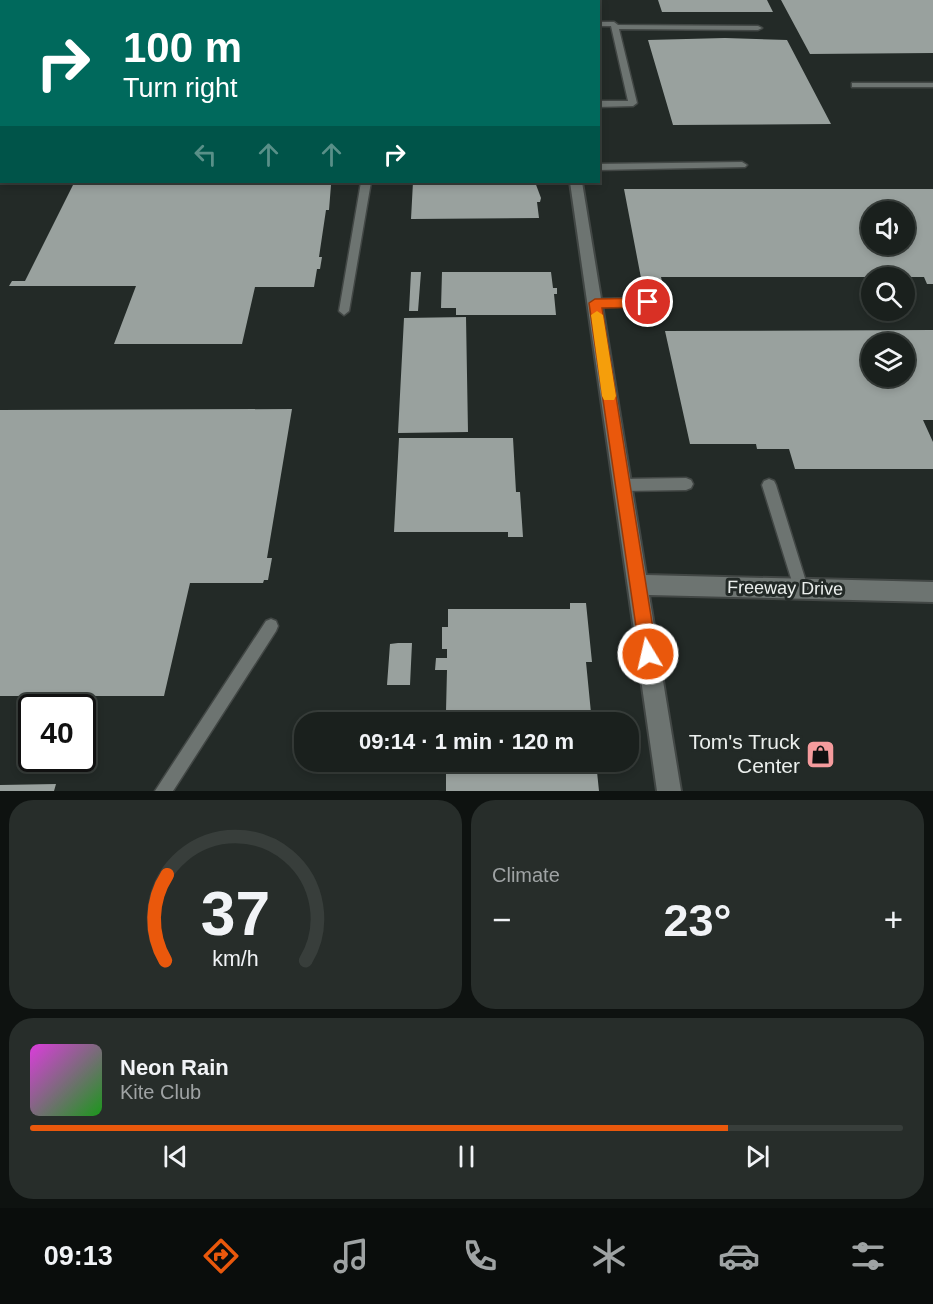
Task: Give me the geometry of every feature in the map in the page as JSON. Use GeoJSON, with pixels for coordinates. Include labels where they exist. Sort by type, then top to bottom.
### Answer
{"type":"FeatureCollection","features":[{"type":"Feature","properties":{"kind":"street"},"geometry":{"type":"LineString","coordinates":[[576,183],[669,791]]}},
{"type":"Feature","properties":{"kind":"street","name":"Freeway Drive"},"geometry":{"type":"LineString","coordinates":[[638,585],[933,592]]}},
{"type":"Feature","properties":{"kind":"lane"},"geometry":{"type":"LineString","coordinates":[[600,24],[614,24],[615,27],[758,28]]}},
{"type":"Feature","properties":{"kind":"lane"},"geometry":{"type":"LineString","coordinates":[[600,104],[633,103],[615,27]]}},
{"type":"Feature","properties":{"kind":"lane"},"geometry":{"type":"LineString","coordinates":[[855,85],[933,85]]}},
{"type":"Feature","properties":{"kind":"lane"},"geometry":{"type":"LineString","coordinates":[[600,167],[742,165]]}},
{"type":"Feature","properties":{"kind":"lane"},"geometry":{"type":"LineString","coordinates":[[344,311],[366,183]]}},
{"type":"Feature","properties":{"kind":"lane"},"geometry":{"type":"LineString","coordinates":[[595,303],[648,302]]}},
{"type":"Feature","properties":{"kind":"lane"},"geometry":{"type":"LineString","coordinates":[[623,485],[686,484]]}},
{"type":"Feature","properties":{"kind":"lane"},"geometry":{"type":"LineString","coordinates":[[769,485],[801,588]]}},
{"type":"Feature","properties":{"kind":"lane"},"geometry":{"type":"LineString","coordinates":[[163,791],[271,626]]}},
{"type":"Feature","properties":{"kind":"building"},"geometry":{"type":"Polygon","coordinates":[[[658,0],[767,0],[773,12],[662,12],[658,0]]]}},
{"type":"Feature","properties":{"kind":"building"},"geometry":{"type":"Polygon","coordinates":[[[781,0],[933,0],[933,53],[810,54],[781,0]]]}},
{"type":"Feature","properties":{"kind":"building"},"geometry":{"type":"Polygon","coordinates":[[[725,38],[787,40],[831,124],[673,125],[648,40],[725,38]]]}},
{"type":"Feature","properties":{"kind":"building"},"geometry":{"type":"Polygon","coordinates":[[[210,183],[244,183],[243,185],[331,185],[329,210],[326,210],[319,257],[322,257],[320,269],[317,269],[314,287],[255,287],[242,344],[114,344],[136,286],[9,286],[12,281],[25,281],[73,185],[209,185],[210,183]]]}},
{"type":"Feature","properties":{"kind":"building"},"geometry":{"type":"Polygon","coordinates":[[[413,183],[535,183],[541,198],[540,202],[537,202],[539,218],[411,219],[413,183]]]}},
{"type":"Feature","properties":{"kind":"building"},"geometry":{"type":"Polygon","coordinates":[[[624,189],[933,189],[933,284],[927,284],[924,277],[915,277],[915,267],[861,267],[861,277],[661,277],[663,286],[641,288],[639,278],[641,278],[624,189]]]}},
{"type":"Feature","properties":{"kind":"building"},"geometry":{"type":"Polygon","coordinates":[[[411,272],[421,272],[418,311],[409,311],[411,272]]]}},
{"type":"Feature","properties":{"kind":"building"},"geometry":{"type":"Polygon","coordinates":[[[442,272],[551,272],[553,288],[557,288],[557,294],[554,294],[556,315],[456,315],[456,308],[441,308],[442,272]]]}},
{"type":"Feature","properties":{"kind":"building"},"geometry":{"type":"Polygon","coordinates":[[[466,317],[468,432],[398,433],[404,318],[466,317]]]}},
{"type":"Feature","properties":{"kind":"building"},"geometry":{"type":"Polygon","coordinates":[[[933,330],[933,420],[923,420],[933,442],[933,469],[795,469],[789,449],[757,449],[756,444],[690,444],[665,331],[933,330]]]}},
{"type":"Feature","properties":{"kind":"building"},"geometry":{"type":"Polygon","coordinates":[[[292,409],[267,558],[272,558],[268,580],[264,580],[263,583],[190,583],[164,696],[18,694],[18,696],[0,696],[0,410],[292,409]]]}},
{"type":"Feature","properties":{"kind":"building"},"geometry":{"type":"Polygon","coordinates":[[[399,438],[513,438],[516,492],[520,492],[523,537],[508,537],[508,532],[394,532],[399,438]]]}},
{"type":"Feature","properties":{"kind":"building"},"geometry":{"type":"Polygon","coordinates":[[[570,603],[586,603],[592,662],[586,662],[591,712],[429,712],[446,711],[447,670],[435,670],[436,658],[447,658],[447,649],[442,649],[442,627],[448,627],[448,609],[570,609],[570,603]]]}},
{"type":"Feature","properties":{"kind":"building"},"geometry":{"type":"Polygon","coordinates":[[[412,643],[410,685],[387,685],[390,644],[412,643]]]}},
{"type":"Feature","properties":{"kind":"building"},"geometry":{"type":"Polygon","coordinates":[[[446,772],[597,772],[599,791],[446,791],[446,772]]]}},
{"type":"Feature","properties":{"kind":"building"},"geometry":{"type":"Polygon","coordinates":[[[56,784],[54,791],[0,791],[0,785],[56,784]]]}},
{"type":"Feature","properties":{"kind":"slow traffic"},"geometry":{"type":"LineString","coordinates":[[597,315],[609,396]]}},
{"type":"Feature","properties":{"kind":"place","name":"Tom's Truck Center"},"geometry":{"type":"Point","coordinates":[821,754]}},
{"type":"Feature","properties":{"kind":"route"},"geometry":{"type":"LineString","coordinates":[[648,302],[595,303],[648,654]]}}]}
